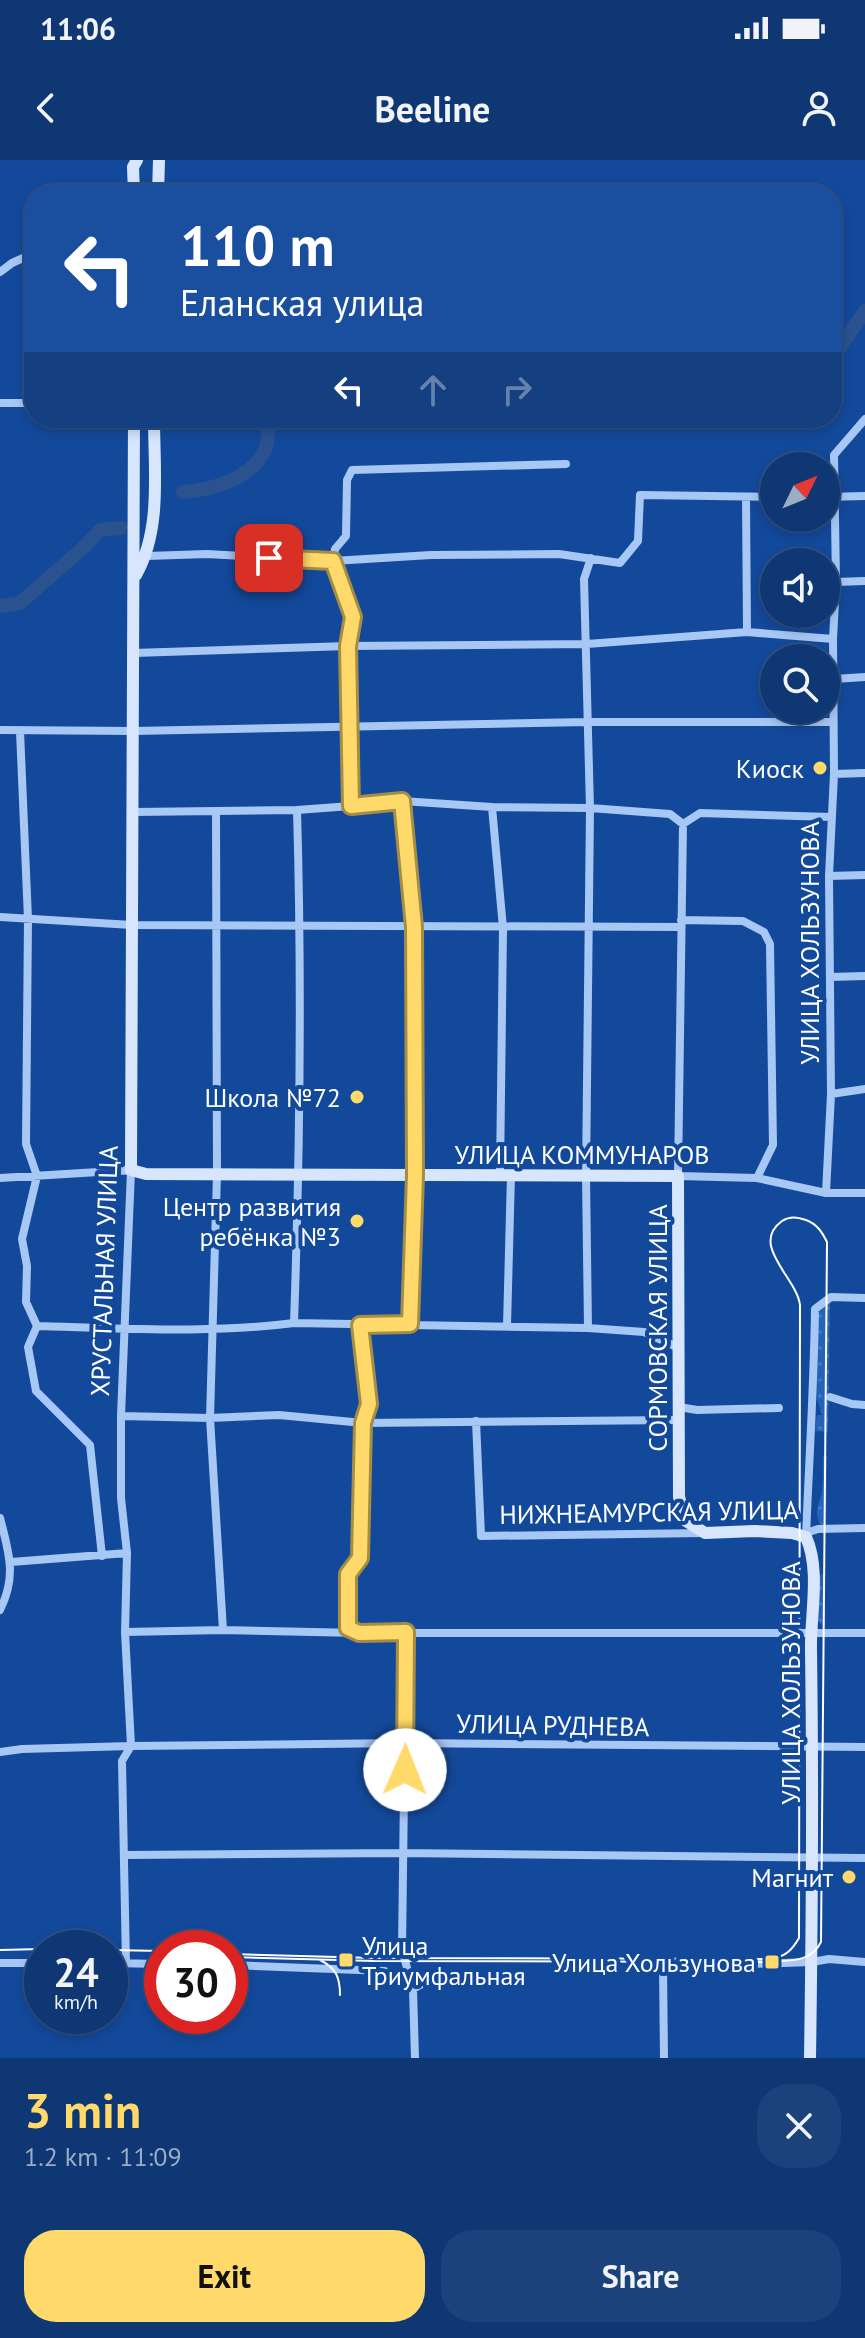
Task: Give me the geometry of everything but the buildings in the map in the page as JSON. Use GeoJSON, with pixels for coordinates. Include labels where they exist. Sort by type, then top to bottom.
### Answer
{"type":"FeatureCollection","features":[{"type":"Feature","properties":{"kind":"street"},"geometry":{"type":"LineString","coordinates":[[134,184],[133,167],[137,160]]}},
{"type":"Feature","properties":{"kind":"street"},"geometry":{"type":"LineString","coordinates":[[158,184],[159,160],[168,160]]}},
{"type":"Feature","properties":{"kind":"street"},"geometry":{"type":"LineString","coordinates":[[0,272],[24,258]]}},
{"type":"Feature","properties":{"kind":"street"},"geometry":{"type":"LineString","coordinates":[[0,263],[12,263]]}},
{"type":"Feature","properties":{"kind":"street"},"geometry":{"type":"LineString","coordinates":[[0,403],[24,403]]}},
{"type":"Feature","properties":{"kind":"street","name":"УЛИЦА ХОЛЬЗУНОВА"},"geometry":{"type":"LineString","coordinates":[[837,452],[865,419]]}},
{"type":"Feature","properties":{"kind":"street","name":"ХРУСТАЛЬНАЯ УЛИЦА"},"geometry":{"type":"LineString","coordinates":[[126,1930],[122,1761],[131,1746],[125,1632],[127,1553],[121,1498],[121,1416],[131,1170],[134,428]]}},
{"type":"Feature","properties":{"kind":"street"},"geometry":{"type":"LineString","coordinates":[[134,578],[147,556],[153,526],[154,428]]}},
{"type":"Feature","properties":{"kind":"street"},"geometry":{"type":"LineString","coordinates":[[351,806],[348,646],[353,617],[333,561],[335,549],[346,536],[347,480],[352,470],[566,464]]}},
{"type":"Feature","properties":{"kind":"street"},"geometry":{"type":"LineString","coordinates":[[147,556],[207,554],[333,561],[463,554],[559,554],[620,563],[638,541],[640,495],[760,497]]}},
{"type":"Feature","properties":{"kind":"street"},"geometry":{"type":"LineString","coordinates":[[840,497],[865,496]]}},
{"type":"Feature","properties":{"kind":"street"},"geometry":{"type":"LineString","coordinates":[[746,497],[747,632]]}},
{"type":"Feature","properties":{"kind":"street"},"geometry":{"type":"LineString","coordinates":[[588,1328],[586,1176],[590,808],[584,579],[591,558]]}},
{"type":"Feature","properties":{"kind":"street"},"geometry":{"type":"LineString","coordinates":[[840,582],[865,581]]}},
{"type":"Feature","properties":{"kind":"street","name":"УЛИЦА ХОЛЬЗУНОВА"},"geometry":{"type":"LineString","coordinates":[[833,644],[834,628]]}},
{"type":"Feature","properties":{"kind":"street"},"geometry":{"type":"LineString","coordinates":[[134,653],[348,646],[587,644],[747,632],[833,639]]}},
{"type":"Feature","properties":{"kind":"street"},"geometry":{"type":"LineString","coordinates":[[840,679],[865,677]]}},
{"type":"Feature","properties":{"kind":"street"},"geometry":{"type":"LineString","coordinates":[[0,730],[134,731],[588,722],[760,722]]}},
{"type":"Feature","properties":{"kind":"street","name":"УЛИЦА ХОЛЬЗУНОВА"},"geometry":{"type":"LineString","coordinates":[[826,1193],[831,1094],[829,876],[834,774],[832,724]]}},
{"type":"Feature","properties":{"kind":"street"},"geometry":{"type":"LineString","coordinates":[[20,731],[28,919],[26,1144],[37,1176],[22,1239],[27,1266],[26,1302],[37,1326],[28,1347],[36,1391],[90,1445],[102,1556]]}},
{"type":"Feature","properties":{"kind":"street"},"geometry":{"type":"LineString","coordinates":[[834,774],[865,773]]}},
{"type":"Feature","properties":{"kind":"street"},"geometry":{"type":"LineString","coordinates":[[402,801],[414,927],[415,1175],[410,1324]]}},
{"type":"Feature","properties":{"kind":"street"},"geometry":{"type":"LineString","coordinates":[[134,812],[297,810],[402,801],[670,814],[683,824],[700,813],[832,817]]}},
{"type":"Feature","properties":{"kind":"street"},"geometry":{"type":"LineString","coordinates":[[492,807],[503,928],[507,1326]]}},
{"type":"Feature","properties":{"kind":"street"},"geometry":{"type":"LineString","coordinates":[[294,1323],[299,1174],[297,810]]}},
{"type":"Feature","properties":{"kind":"street"},"geometry":{"type":"LineString","coordinates":[[216,812],[217,1174],[210,1418],[223,1630]]}},
{"type":"Feature","properties":{"kind":"street","name":"СОРМОВСКАЯ УЛИЦА"},"geometry":{"type":"LineString","coordinates":[[683,824],[678,1176],[679,1497],[686,1521],[705,1533]]}},
{"type":"Feature","properties":{"kind":"street"},"geometry":{"type":"LineString","coordinates":[[829,876],[865,875]]}},
{"type":"Feature","properties":{"kind":"street"},"geometry":{"type":"LineString","coordinates":[[0,917],[132,925],[503,928],[587,928],[743,921],[764,932],[770,944],[773,1145],[757,1178]]}},
{"type":"Feature","properties":{"kind":"street"},"geometry":{"type":"LineString","coordinates":[[830,977],[865,976]]}},
{"type":"Feature","properties":{"kind":"street"},"geometry":{"type":"LineString","coordinates":[[831,1094],[865,1089]]}},
{"type":"Feature","properties":{"kind":"street","name":"УЛИЦА КОММУНАРОВ"},"geometry":{"type":"LineString","coordinates":[[0,1178],[131,1170],[146,1174],[678,1176],[757,1178],[826,1193],[865,1193]]}},
{"type":"Feature","properties":{"kind":"street","name":"УЛИЦА ХОЛЬЗУНОВА"},"geometry":{"type":"LineString","coordinates":[[810,2058],[812,1561],[811,1547],[806,1537],[815,1309],[831,1297],[865,1298]]}},
{"type":"Feature","properties":{"kind":"street"},"geometry":{"type":"LineString","coordinates":[[37,1326],[212,1329],[294,1323],[588,1328],[644,1332],[679,1348]]}},
{"type":"Feature","properties":{"kind":"street"},"geometry":{"type":"LineString","coordinates":[[359,1633],[348,1628],[348,1574],[360,1558],[363,1423],[369,1404],[360,1325]]}},
{"type":"Feature","properties":{"kind":"street"},"geometry":{"type":"LineString","coordinates":[[830,1397],[865,1405]]}},
{"type":"Feature","properties":{"kind":"street"},"geometry":{"type":"LineString","coordinates":[[121,1416],[210,1418],[279,1415],[363,1423],[779,1408]]}},
{"type":"Feature","properties":{"kind":"street","name":"НИЖНЕАМУРСКАЯ УЛИЦА"},"geometry":{"type":"LineString","coordinates":[[476,1421],[481,1536],[755,1531],[806,1537],[809,1532],[818,1529],[865,1528]]}},
{"type":"Feature","properties":{"kind":"street"},"geometry":{"type":"LineString","coordinates":[[0,1518],[11,1562],[9,1591],[0,1610]]}},
{"type":"Feature","properties":{"kind":"street"},"geometry":{"type":"LineString","coordinates":[[11,1562],[127,1553]]}},
{"type":"Feature","properties":{"kind":"street"},"geometry":{"type":"LineString","coordinates":[[125,1632],[865,1633]]}},
{"type":"Feature","properties":{"kind":"street"},"geometry":{"type":"LineString","coordinates":[[406,1632],[402,1950],[413,1989],[415,2058]]}},
{"type":"Feature","properties":{"kind":"street","name":"УЛИЦА РУДНЕВА"},"geometry":{"type":"LineString","coordinates":[[0,1752],[131,1746],[405,1743],[865,1747]]}},
{"type":"Feature","properties":{"kind":"street"},"geometry":{"type":"LineString","coordinates":[[125,1855],[403,1853],[865,1858]]}},
{"type":"Feature","properties":{"kind":"street"},"geometry":{"type":"LineString","coordinates":[[664,2058],[663,1967],[829,1959],[865,1962]]}},
{"type":"Feature","properties":{"kind":"street"},"geometry":{"type":"LineString","coordinates":[[0,1963],[24,1963]]}},
{"type":"Feature","properties":{"kind":"street"},"geometry":{"type":"LineString","coordinates":[[248,1966],[385,1971],[413,1989]]}},
{"type":"Feature","properties":{"kind":"street"},"geometry":{"type":"LineString","coordinates":[[413,1989],[436,1976]]}},
{"type":"Feature","properties":{"kind":"shaded area"},"geometry":{"type":"Polygon","coordinates":[[[830,1302],[828,1432],[815,1431],[817,1415],[822,1415],[817,1399],[818,1310],[830,1302]]]}},
{"type":"Feature","properties":{"kind":"shaded area"},"geometry":{"type":"Polygon","coordinates":[[[823,1456],[827,1456],[826,1526],[822,1526],[817,1515],[823,1456]]]}},
{"type":"Feature","properties":{"kind":"shaded area"},"geometry":{"type":"Polygon","coordinates":[[[824,1573],[825,1624],[822,1625],[818,1621],[819,1576],[824,1573]]]}},
{"type":"Feature","properties":{"kind":"waterway"},"geometry":{"type":"LineString","coordinates":[[842,344],[865,311]]}},
{"type":"Feature","properties":{"kind":"waterway"},"geometry":{"type":"LineString","coordinates":[[183,492],[220,485],[244,473],[262,455],[267,444],[268,428]]}},
{"type":"Feature","properties":{"kind":"waterway"},"geometry":{"type":"LineString","coordinates":[[0,606],[20,603],[100,530],[121,528]]}},
{"type":"Feature","properties":{"kind":"tram line"},"geometry":{"type":"LineString","coordinates":[[248,1954],[374,1958],[773,1959],[786,1954],[794,1946],[799,1938],[800,1305],[772,1251],[770,1240],[773,1230],[785,1219],[797,1218],[813,1224],[827,1242],[821,1942],[817,1949],[800,1959],[772,1962],[374,1961],[248,1958]]}},
{"type":"Feature","properties":{"kind":"tram line"},"geometry":{"type":"LineString","coordinates":[[0,1950],[24,1949]]}},
{"type":"Feature","properties":{"kind":"tram line"},"geometry":{"type":"LineString","coordinates":[[128,1950],[144,1951]]}},
{"type":"Feature","properties":{"kind":"tram line"},"geometry":{"type":"LineString","coordinates":[[320,1960],[336,1974],[340,1995]]}},
{"type":"Feature","properties":{"kind":"place","name":"Киоск"},"geometry":{"type":"Point","coordinates":[820,768]}},
{"type":"Feature","properties":{"kind":"place","name":"Школа №72"},"geometry":{"type":"Point","coordinates":[357,1097]}},
{"type":"Feature","properties":{"kind":"place","name":"Центр развития ребёнка №3"},"geometry":{"type":"Point","coordinates":[357,1221]}},
{"type":"Feature","properties":{"kind":"place","name":"Магнит"},"geometry":{"type":"Point","coordinates":[849,1877]}},
{"type":"Feature","properties":{"kind":"place","name":"Улица Триумфальная"},"geometry":{"type":"Point","coordinates":[346,1960]}},
{"type":"Feature","properties":{"kind":"place","name":"Улица Хользунова"},"geometry":{"type":"Point","coordinates":[772,1962]}},
{"type":"Feature","properties":{"kind":"route"},"geometry":{"type":"LineString","coordinates":[[269,558],[333,561],[353,617],[348,646],[351,806],[402,801],[414,927],[415,1175],[410,1324],[360,1325],[369,1404],[363,1423],[360,1558],[348,1574],[348,1628],[359,1633],[406,1632],[405,1770]]}}]}
